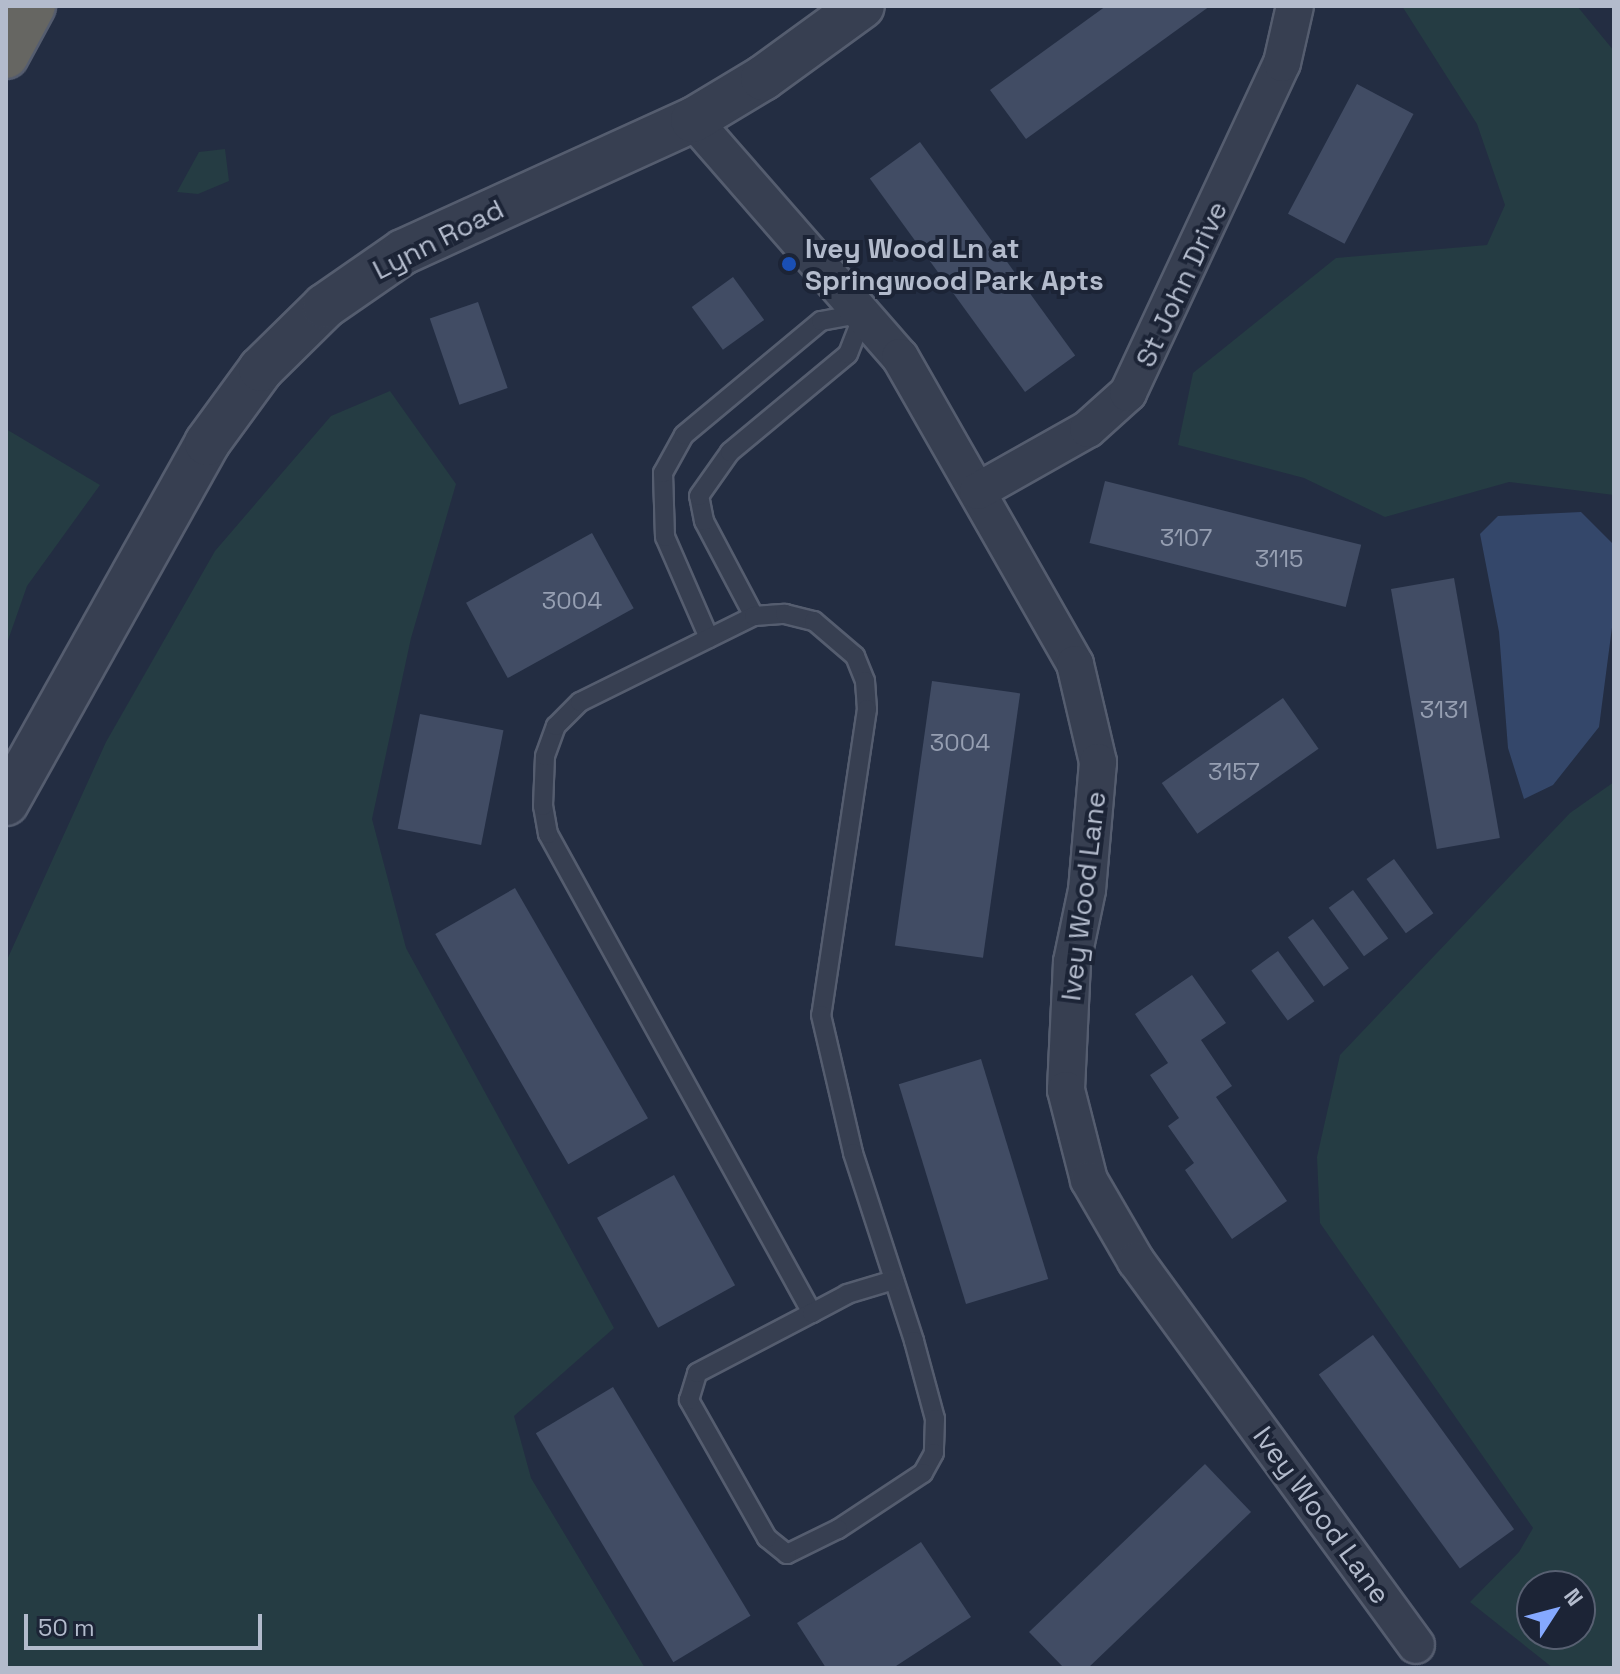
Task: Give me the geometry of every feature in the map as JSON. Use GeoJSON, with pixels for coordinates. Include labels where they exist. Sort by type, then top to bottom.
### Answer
{"type":"FeatureCollection","features":[{"type":"Feature","properties":{"kind":"highway"},"geometry":{"type":"LineString","coordinates":[[6,56],[33,6]]}},
{"type":"Feature","properties":{"kind":"street","name":"Lynn Road"},"geometry":{"type":"LineString","coordinates":[[6,803],[207,443],[232,405],[292,337],[325,306],[403,252],[693,120],[763,78],[862,6]]}},
{"type":"Feature","properties":{"kind":"street","name":"St John Drive"},"geometry":{"type":"LineString","coordinates":[[978,491],[1088,429],[1128,393],[1282,63],[1295,6]]}},
{"type":"Feature","properties":{"kind":"street","name":"Ivey Wood Lane"},"geometry":{"type":"LineString","coordinates":[[693,120],[864,313],[931,404],[1075,664],[1098,762],[1098,802],[1072,962],[1066,1090],[1089,1180],[1136,1261],[1416,1645]]}},
{"type":"Feature","properties":{"kind":"lane"},"geometry":{"type":"LineString","coordinates":[[754,616],[704,521],[699,496],[730,452],[848,354],[864,313]]}},
{"type":"Feature","properties":{"kind":"lane"},"geometry":{"type":"LineString","coordinates":[[709,638],[665,537],[663,473],[672,454],[684,435],[821,321],[864,313]]}},
{"type":"Feature","properties":{"kind":"lane"},"geometry":{"type":"LineString","coordinates":[[812,1313],[548,834],[543,806],[545,756],[556,726],[580,702],[754,616],[785,614],[814,621],[855,656],[865,681],[867,709],[821,1015],[853,1153],[894,1280],[935,1419],[934,1453],[923,1473],[838,1529],[787,1554],[767,1538],[689,1400],[697,1373],[812,1313],[847,1294],[894,1280]]}},
{"type":"Feature","properties":{"kind":"shaded area"},"geometry":{"type":"Polygon","coordinates":[[[1402,6],[1577,6],[1614,51],[1614,495],[1509,482],[1385,517],[1304,478],[1178,445],[1193,373],[1336,258],[1487,245],[1505,205],[1477,124],[1402,6]]]}},
{"type":"Feature","properties":{"kind":"shaded area"},"geometry":{"type":"Polygon","coordinates":[[[225,149],[229,181],[198,194],[177,192],[199,152],[225,149]]]}},
{"type":"Feature","properties":{"kind":"shaded area"},"geometry":{"type":"Polygon","coordinates":[[[390,391],[456,484],[411,638],[372,819],[406,948],[614,1328],[514,1416],[531,1478],[645,1668],[6,1668],[6,962],[106,742],[215,551],[331,416],[390,391]]]}},
{"type":"Feature","properties":{"kind":"shaded area"},"geometry":{"type":"Polygon","coordinates":[[[6,429],[100,485],[27,586],[6,646],[6,429]]]}},
{"type":"Feature","properties":{"kind":"shaded area"},"geometry":{"type":"Polygon","coordinates":[[[1614,782],[1614,1668],[1553,1668],[1530,1650],[1596,1650],[1596,1570],[1516,1570],[1516,1639],[1470,1602],[1519,1552],[1533,1528],[1320,1223],[1317,1157],[1340,1055],[1570,813],[1614,782]]]}},
{"type":"Feature","properties":{"kind":"water"},"geometry":{"type":"Polygon","coordinates":[[[1581,512],[1614,545],[1614,612],[1599,727],[1553,785],[1524,799],[1508,748],[1499,632],[1480,534],[1498,516],[1581,512]]]}},
{"type":"Feature","properties":{"kind":"building"},"geometry":{"type":"Polygon","coordinates":[[[1106,6],[1210,6],[1026,139],[990,90],[1106,6]]]}},
{"type":"Feature","properties":{"kind":"building"},"geometry":{"type":"Polygon","coordinates":[[[1357,84],[1414,114],[1344,244],[1288,214],[1357,84]]]}},
{"type":"Feature","properties":{"kind":"building"},"geometry":{"type":"Polygon","coordinates":[[[920,142],[1075,356],[1025,392],[870,178],[920,142]]]}},
{"type":"Feature","properties":{"kind":"building"},"geometry":{"type":"Polygon","coordinates":[[[733,277],[764,320],[723,350],[692,307],[733,277]]]}},
{"type":"Feature","properties":{"kind":"building"},"geometry":{"type":"Polygon","coordinates":[[[478,302],[508,388],[459,405],[430,319],[478,302]]]}},
{"type":"Feature","properties":{"kind":"building"},"geometry":{"type":"Polygon","coordinates":[[[1105,481],[1361,545],[1346,607],[1090,543],[1105,481]]]}},
{"type":"Feature","properties":{"kind":"building"},"geometry":{"type":"Polygon","coordinates":[[[592,533],[634,608],[508,678],[466,603],[592,533]]]}},
{"type":"Feature","properties":{"kind":"building"},"geometry":{"type":"Polygon","coordinates":[[[1454,578],[1500,838],[1437,849],[1391,589],[1454,578]]]}},
{"type":"Feature","properties":{"kind":"building"},"geometry":{"type":"Polygon","coordinates":[[[932,681],[1020,693],[983,958],[895,945],[932,681]]]}},
{"type":"Feature","properties":{"kind":"building"},"geometry":{"type":"Polygon","coordinates":[[[1283,698],[1319,749],[1197,834],[1162,783],[1283,698]]]}},
{"type":"Feature","properties":{"kind":"building"},"geometry":{"type":"Polygon","coordinates":[[[420,714],[503,730],[481,845],[398,829],[420,714]]]}},
{"type":"Feature","properties":{"kind":"building"},"geometry":{"type":"Polygon","coordinates":[[[1394,859],[1433,913],[1406,933],[1366,879],[1394,859]]]}},
{"type":"Feature","properties":{"kind":"building"},"geometry":{"type":"Polygon","coordinates":[[[515,888],[648,1118],[568,1164],[435,934],[515,888]]]}},
{"type":"Feature","properties":{"kind":"building"},"geometry":{"type":"Polygon","coordinates":[[[1353,890],[1388,939],[1364,956],[1329,908],[1353,890]]]}},
{"type":"Feature","properties":{"kind":"building"},"geometry":{"type":"Polygon","coordinates":[[[1313,919],[1349,968],[1324,987],[1288,937],[1313,919]]]}},
{"type":"Feature","properties":{"kind":"building"},"geometry":{"type":"Polygon","coordinates":[[[1278,951],[1314,1001],[1288,1021],[1251,970],[1278,951]]]}},
{"type":"Feature","properties":{"kind":"building"},"geometry":{"type":"Polygon","coordinates":[[[1192,975],[1226,1023],[1201,1040],[1232,1086],[1216,1097],[1287,1201],[1232,1239],[1185,1170],[1194,1163],[1168,1126],[1179,1118],[1150,1075],[1168,1063],[1135,1014],[1192,975]]]}},
{"type":"Feature","properties":{"kind":"building"},"geometry":{"type":"Polygon","coordinates":[[[981,1059],[1048,1279],[966,1304],[899,1084],[981,1059]]]}},
{"type":"Feature","properties":{"kind":"building"},"geometry":{"type":"Polygon","coordinates":[[[674,1175],[735,1285],[658,1328],[597,1218],[674,1175]]]}},
{"type":"Feature","properties":{"kind":"building"},"geometry":{"type":"Polygon","coordinates":[[[1373,1335],[1514,1529],[1460,1569],[1319,1374],[1373,1335]]]}},
{"type":"Feature","properties":{"kind":"building"},"geometry":{"type":"Polygon","coordinates":[[[613,1387],[751,1616],[673,1662],[536,1433],[613,1387]]]}},
{"type":"Feature","properties":{"kind":"building"},"geometry":{"type":"Polygon","coordinates":[[[1205,1464],[1251,1512],[1088,1668],[1064,1668],[1029,1632],[1205,1464]]]}},
{"type":"Feature","properties":{"kind":"building"},"geometry":{"type":"Polygon","coordinates":[[[921,1542],[971,1617],[893,1668],[826,1668],[797,1623],[921,1542]]]}},
{"type":"Feature","properties":{"kind":"place","name":"Ivey Wood Ln at Springwood Park Apts"},"geometry":{"type":"Point","coordinates":[789,264]}}]}
